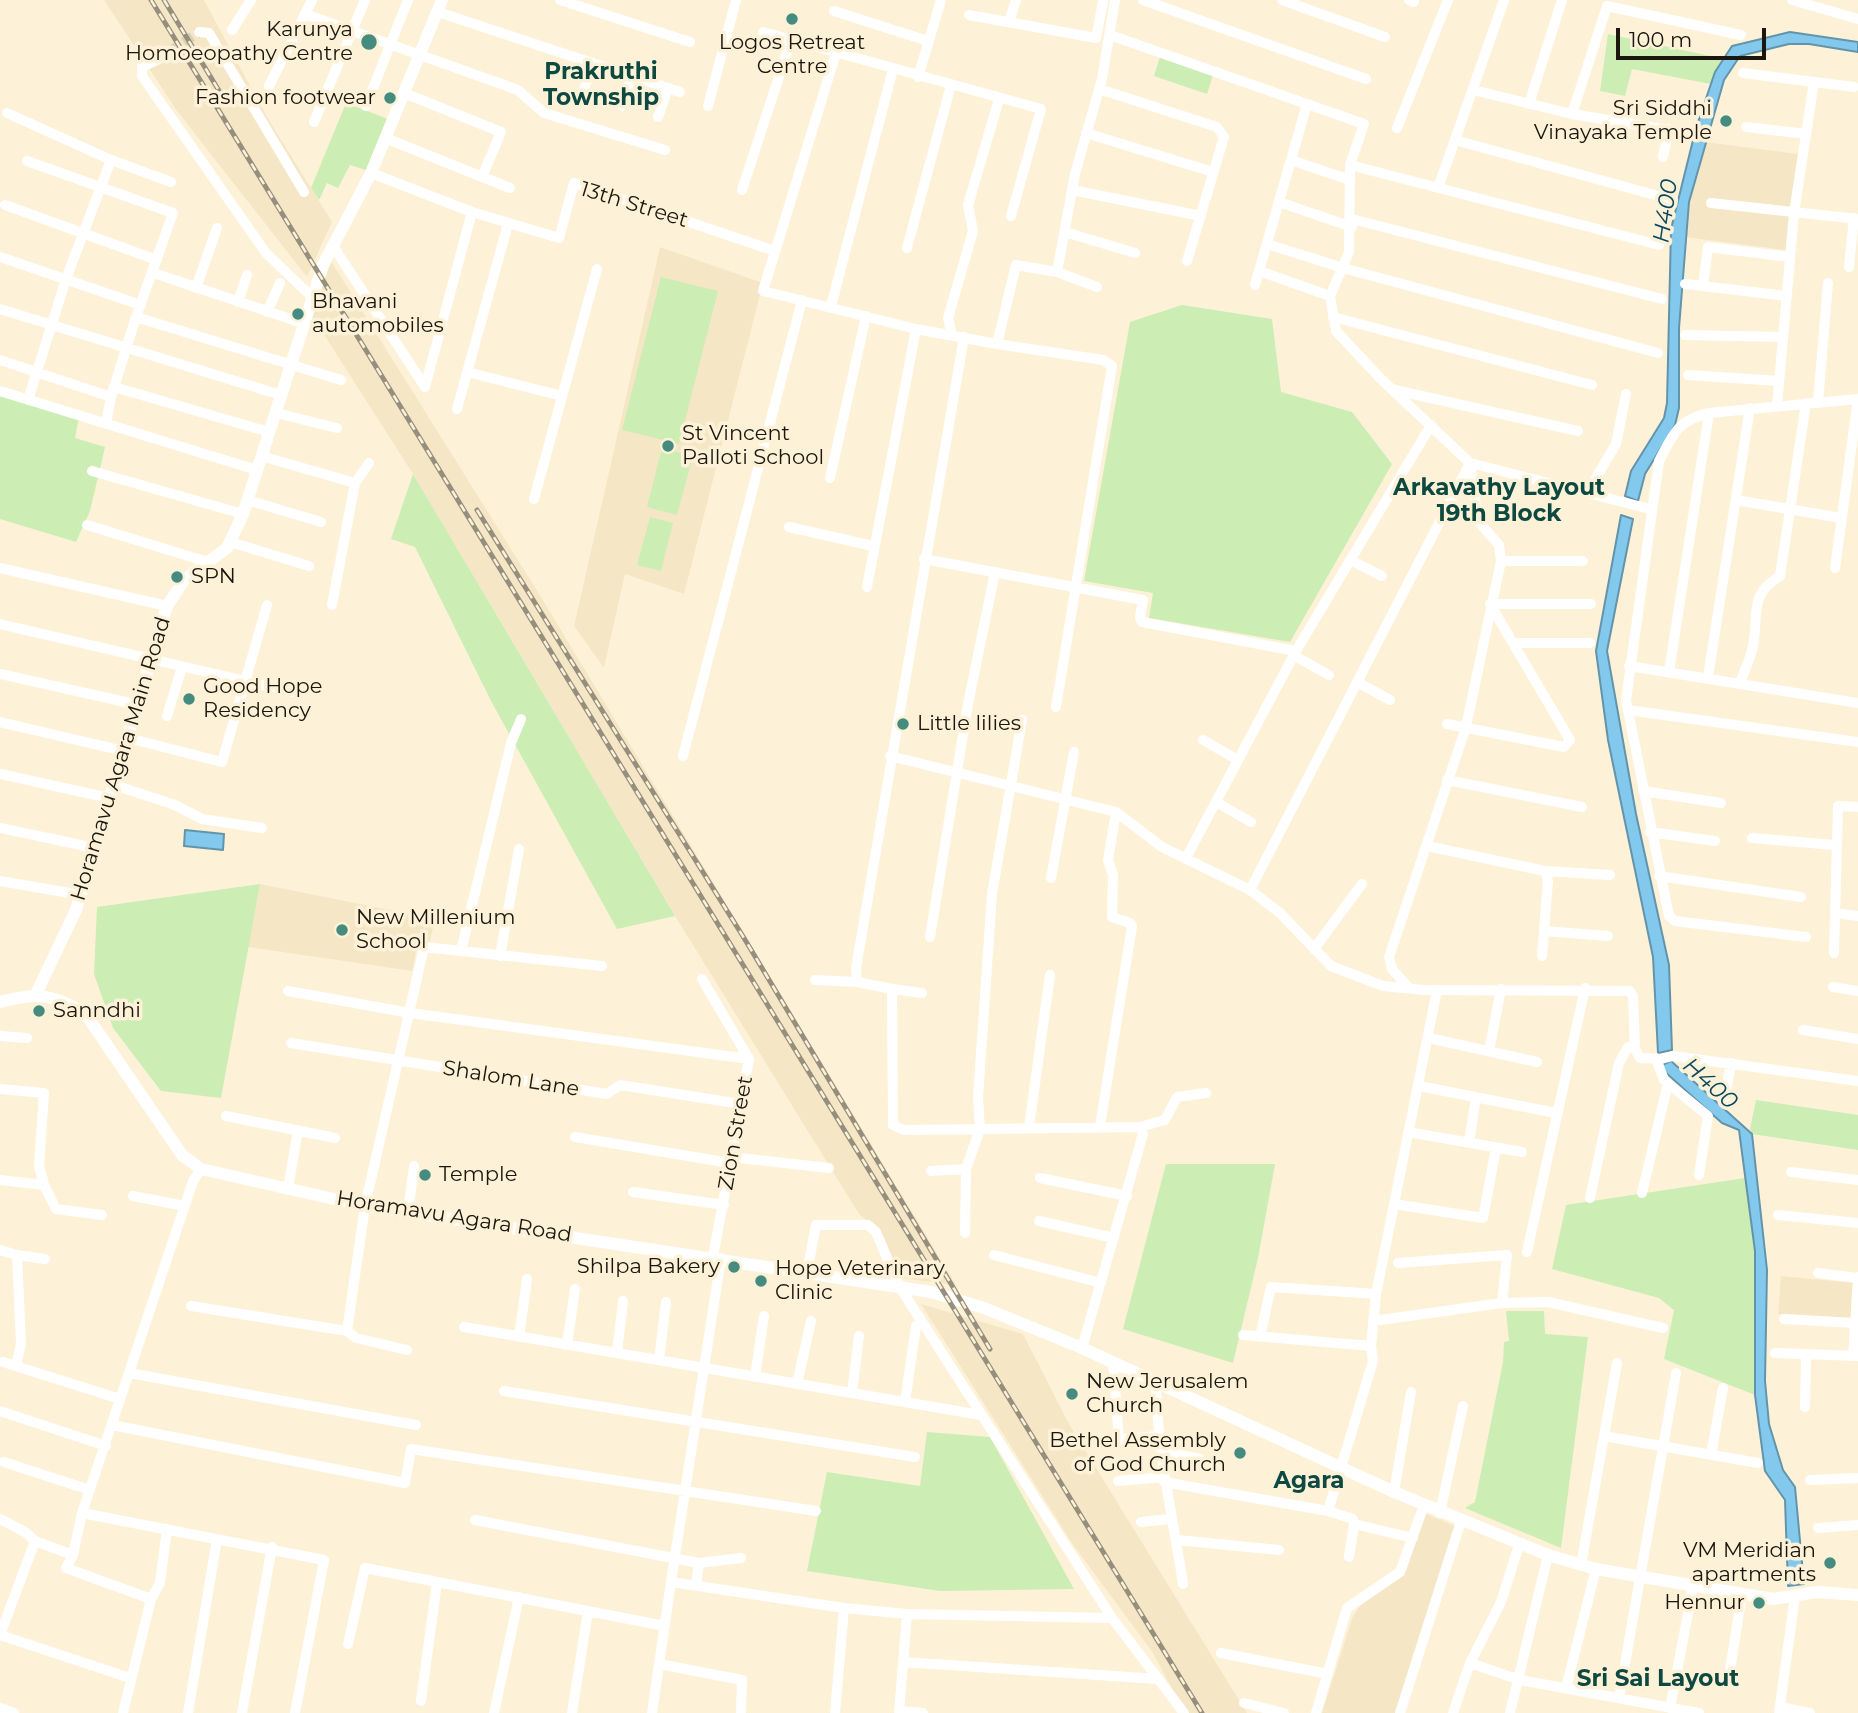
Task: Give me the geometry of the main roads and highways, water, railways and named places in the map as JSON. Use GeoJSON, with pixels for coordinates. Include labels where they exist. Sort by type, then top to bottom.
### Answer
{"type":"FeatureCollection","features":[{"type":"Feature","properties":{"kind":"water"},"geometry":{"type":"Polygon","coordinates":[[[1790,32],[1858,42],[1858,52],[1809,44],[1789,44],[1740,56],[1724,80],[1689,202],[1679,328],[1679,408],[1675,425],[1645,474],[1638,501],[1625,496],[1631,471],[1664,418],[1667,403],[1671,229],[1696,128],[1715,72],[1732,46],[1790,32]]]}},
{"type":"Feature","properties":{"kind":"water"},"geometry":{"type":"Polygon","coordinates":[[[1621,515],[1633,519],[1607,651],[1636,814],[1669,965],[1672,1050],[1658,1053],[1653,957],[1608,740],[1596,651],[1621,515]]]}},
{"type":"Feature","properties":{"kind":"water"},"geometry":{"type":"Polygon","coordinates":[[[185,830],[224,834],[223,850],[184,846],[185,830]]]}},
{"type":"Feature","properties":{"kind":"water"},"geometry":{"type":"Polygon","coordinates":[[[1671,1061],[1752,1134],[1767,1270],[1765,1381],[1769,1424],[1783,1470],[1795,1487],[1804,1584],[1788,1586],[1785,1500],[1765,1471],[1755,1395],[1755,1251],[1739,1130],[1722,1123],[1665,1072],[1662,1065],[1671,1061]]]}},
{"type":"Feature","properties":{"kind":"tunnel"},"geometry":{"type":"LineString","coordinates":[[159,59],[199,32]]}},
{"type":"Feature","properties":{"kind":"railway"},"geometry":{"type":"LineString","coordinates":[[151,0],[1202,1713]]}},
{"type":"Feature","properties":{"kind":"railway"},"geometry":{"type":"LineString","coordinates":[[164,0],[224,99]]}},
{"type":"Feature","properties":{"kind":"railway"},"geometry":{"type":"LineString","coordinates":[[477,510],[744,938],[990,1349]]}},
{"type":"Feature","properties":{"kind":"place","name":"Logos Retreat Centre"},"geometry":{"type":"Point","coordinates":[792,19]}},
{"type":"Feature","properties":{"kind":"place","name":"Karunya Homoeopathy Centre"},"geometry":{"type":"Point","coordinates":[369,42]}},
{"type":"Feature","properties":{"kind":"place","name":"Fashion footwear"},"geometry":{"type":"Point","coordinates":[390,98]}},
{"type":"Feature","properties":{"kind":"place","name":"Sri Siddhi Vinayaka Temple"},"geometry":{"type":"Point","coordinates":[1726,121]}},
{"type":"Feature","properties":{"kind":"place","name":"Bhavani automobiles"},"geometry":{"type":"Point","coordinates":[298,314]}},
{"type":"Feature","properties":{"kind":"place","name":"St Vincent Palloti School"},"geometry":{"type":"Point","coordinates":[668,446]}},
{"type":"Feature","properties":{"kind":"place","name":"SPN"},"geometry":{"type":"Point","coordinates":[177,577]}},
{"type":"Feature","properties":{"kind":"place","name":"Good Hope Residency"},"geometry":{"type":"Point","coordinates":[189,699]}},
{"type":"Feature","properties":{"kind":"place","name":"Little lilies"},"geometry":{"type":"Point","coordinates":[903,724]}},
{"type":"Feature","properties":{"kind":"place","name":"New Millenium School"},"geometry":{"type":"Point","coordinates":[342,930]}},
{"type":"Feature","properties":{"kind":"place","name":"Sanndhi"},"geometry":{"type":"Point","coordinates":[39,1011]}},
{"type":"Feature","properties":{"kind":"place","name":"Temple"},"geometry":{"type":"Point","coordinates":[425,1175]}},
{"type":"Feature","properties":{"kind":"place","name":"Shilpa Bakery"},"geometry":{"type":"Point","coordinates":[734,1267]}},
{"type":"Feature","properties":{"kind":"place","name":"Hope Veterinary Clinic"},"geometry":{"type":"Point","coordinates":[761,1281]}},
{"type":"Feature","properties":{"kind":"place","name":"New Jerusalem Church"},"geometry":{"type":"Point","coordinates":[1072,1394]}},
{"type":"Feature","properties":{"kind":"place","name":"Bethel Assembly of God Church"},"geometry":{"type":"Point","coordinates":[1240,1453]}},
{"type":"Feature","properties":{"kind":"place","name":"VM Meridian apartments"},"geometry":{"type":"Point","coordinates":[1830,1563]}},
{"type":"Feature","properties":{"kind":"place","name":"Hennur"},"geometry":{"type":"Point","coordinates":[1759,1603]}},
{"type":"Feature","properties":{"kind":"district","name":"Prakruthi Township"},"geometry":{"type":"Point","coordinates":[601,85]}},
{"type":"Feature","properties":{"kind":"district","name":"Arkavathy Layout 19th Block"},"geometry":{"type":"Point","coordinates":[1499,501]}},
{"type":"Feature","properties":{"kind":"district","name":"Agara"},"geometry":{"type":"Point","coordinates":[1309,1481]}},
{"type":"Feature","properties":{"kind":"district","name":"Sri Sai Layout"},"geometry":{"type":"Point","coordinates":[1658,1679]}},
{"type":"Feature","properties":{"kind":"water label","name":"H400"},"geometry":{"type":"Point","coordinates":[1666,211]}},
{"type":"Feature","properties":{"kind":"water label","name":"H400"},"geometry":{"type":"Point","coordinates":[1710,1084]}}]}
